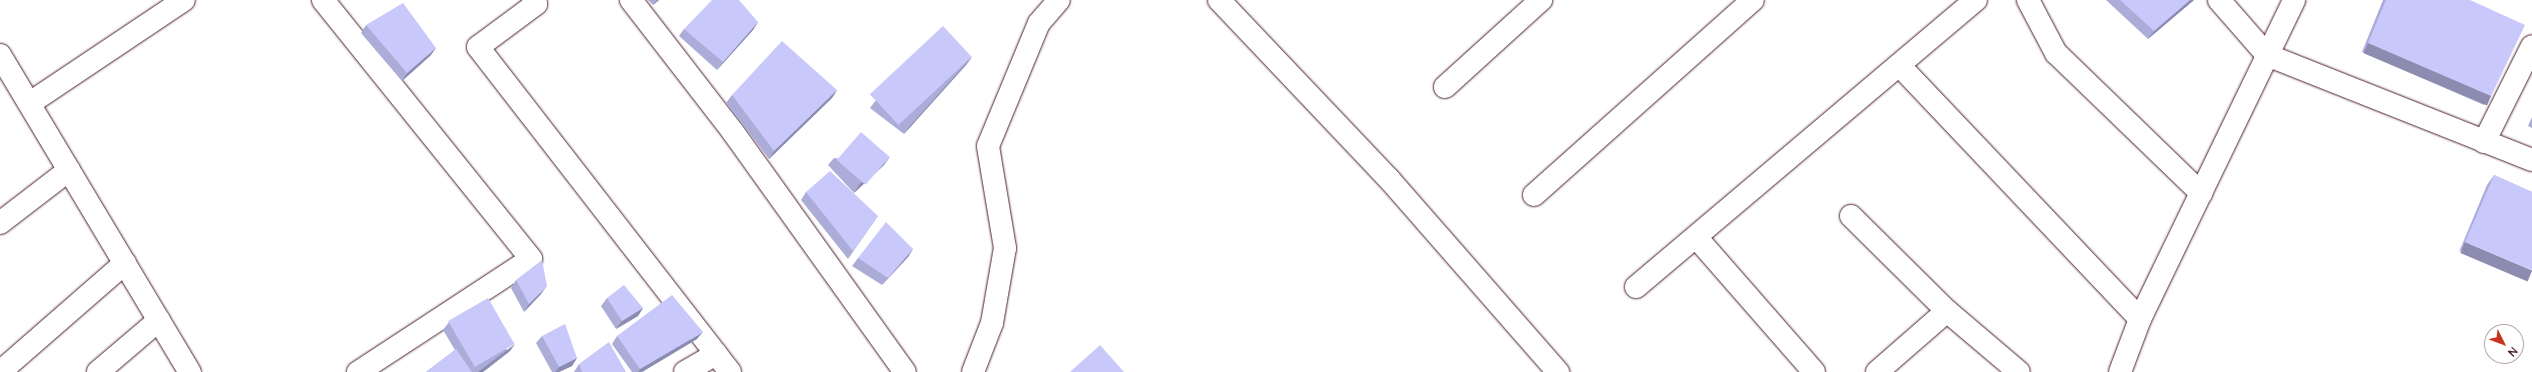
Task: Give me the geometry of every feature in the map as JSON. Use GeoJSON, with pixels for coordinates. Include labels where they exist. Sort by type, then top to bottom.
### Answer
{"type":"FeatureCollection","features":[{"type":"Feature","properties":{"kind":"street"},"geometry":{"type":"LineString","coordinates":[[30,103],[184,0]]}},
{"type":"Feature","properties":{"kind":"street"},"geometry":{"type":"LineString","coordinates":[[323,0],[531,259],[358,372]]}},
{"type":"Feature","properties":{"kind":"street"},"geometry":{"type":"LineString","coordinates":[[533,0],[536,4],[478,48],[730,372]]}},
{"type":"Feature","properties":{"kind":"street"},"geometry":{"type":"LineString","coordinates":[[631,0],[733,132],[905,372]]}},
{"type":"Feature","properties":{"kind":"street"},"geometry":{"type":"LineString","coordinates":[[973,372],[992,323],[1005,248],[988,146],[1039,24],[1059,0]]}},
{"type":"Feature","properties":{"kind":"street"},"geometry":{"type":"LineString","coordinates":[[1218,0],[1389,179],[1558,372]]}},
{"type":"Feature","properties":{"kind":"street"},"geometry":{"type":"LineString","coordinates":[[1444,87],[1541,0]]}},
{"type":"Feature","properties":{"kind":"street"},"geometry":{"type":"LineString","coordinates":[[1534,195],[1753,0]]}},
{"type":"Feature","properties":{"kind":"street"},"geometry":{"type":"LineString","coordinates":[[1636,287],[1976,0]]}},
{"type":"Feature","properties":{"kind":"street"},"geometry":{"type":"LineString","coordinates":[[2028,0],[2056,54],[2201,194]]}},
{"type":"Feature","properties":{"kind":"street"},"geometry":{"type":"LineString","coordinates":[[2219,0],[2267,55],[2532,160]]}},
{"type":"Feature","properties":{"kind":"street"},"geometry":{"type":"LineString","coordinates":[[2120,372],[2140,319],[2294,0]]}},
{"type":"Feature","properties":{"kind":"street"},"geometry":{"type":"LineString","coordinates":[[2484,142],[2532,46]]}},
{"type":"Feature","properties":{"kind":"street"},"geometry":{"type":"LineString","coordinates":[[2,63],[30,103],[190,372]]}},
{"type":"Feature","properties":{"kind":"street"},"geometry":{"type":"LineString","coordinates":[[1899,65],[2140,319]]}},
{"type":"Feature","properties":{"kind":"street"},"geometry":{"type":"LineString","coordinates":[[0,223],[69,170]]}},
{"type":"Feature","properties":{"kind":"street"},"geometry":{"type":"LineString","coordinates":[[1851,216],[1947,312],[2019,372]]}},
{"type":"Feature","properties":{"kind":"street"},"geometry":{"type":"LineString","coordinates":[[1696,237],[1814,372]]}},
{"type":"Feature","properties":{"kind":"street"},"geometry":{"type":"LineString","coordinates":[[0,372],[125,263]]}},
{"type":"Feature","properties":{"kind":"street"},"geometry":{"type":"LineString","coordinates":[[1877,372],[1947,312]]}},
{"type":"Feature","properties":{"kind":"street"},"geometry":{"type":"LineString","coordinates":[[98,372],[159,320]]}},
{"type":"Feature","properties":{"kind":"street"},"geometry":{"type":"LineString","coordinates":[[685,372],[716,354]]}},
{"type":"Feature","properties":{"kind":"building"},"geometry":{"type":"Polygon","coordinates":[[[712,0],[739,0],[758,22],[723,62],[684,29],[712,0]]]}},
{"type":"Feature","properties":{"kind":"building"},"geometry":{"type":"Polygon","coordinates":[[[2120,0],[2190,0],[2154,31],[2120,0]]]}},
{"type":"Feature","properties":{"kind":"building"},"geometry":{"type":"Polygon","coordinates":[[[2386,0],[2470,0],[2525,25],[2491,96],[2368,43],[2386,0]]]}},
{"type":"Feature","properties":{"kind":"building"},"geometry":{"type":"Polygon","coordinates":[[[403,3],[436,48],[407,73],[366,25],[403,3]]]}},
{"type":"Feature","properties":{"kind":"building"},"geometry":{"type":"Polygon","coordinates":[[[943,26],[972,57],[899,125],[870,94],[943,26]]]}},
{"type":"Feature","properties":{"kind":"building"},"geometry":{"type":"Polygon","coordinates":[[[782,41],[837,90],[774,151],[732,95],[782,41]]]}},
{"type":"Feature","properties":{"kind":"building"},"geometry":{"type":"Polygon","coordinates":[[[861,132],[890,157],[865,185],[837,160],[861,132]]]}},
{"type":"Feature","properties":{"kind":"building"},"geometry":{"type":"Polygon","coordinates":[[[830,171],[878,216],[853,251],[806,192],[830,171]]]}},
{"type":"Feature","properties":{"kind":"building"},"geometry":{"type":"Polygon","coordinates":[[[2494,175],[2532,192],[2532,270],[2465,242],[2494,175]]]}},
{"type":"Feature","properties":{"kind":"building"},"geometry":{"type":"Polygon","coordinates":[[[886,222],[913,249],[888,278],[858,258],[886,222]]]}},
{"type":"Feature","properties":{"kind":"building"},"geometry":{"type":"Polygon","coordinates":[[[542,260],[547,286],[529,304],[516,280],[542,260]]]}},
{"type":"Feature","properties":{"kind":"building"},"geometry":{"type":"Polygon","coordinates":[[[624,285],[643,308],[622,321],[607,298],[624,285]]]}},
{"type":"Feature","properties":{"kind":"building"},"geometry":{"type":"Polygon","coordinates":[[[672,295],[703,332],[640,369],[617,336],[672,295]]]}},
{"type":"Feature","properties":{"kind":"building"},"geometry":{"type":"Polygon","coordinates":[[[488,298],[514,344],[475,367],[448,321],[488,298]]]}},
{"type":"Feature","properties":{"kind":"building"},"geometry":{"type":"Polygon","coordinates":[[[565,324],[577,358],[559,367],[542,336],[565,324]]]}},
{"type":"Feature","properties":{"kind":"building"},"geometry":{"type":"Polygon","coordinates":[[[609,342],[626,372],[582,372],[579,364],[609,342]]]}},
{"type":"Feature","properties":{"kind":"building"},"geometry":{"type":"Polygon","coordinates":[[[1100,345],[1124,372],[1070,372],[1100,345]]]}},
{"type":"Feature","properties":{"kind":"building"},"geometry":{"type":"Polygon","coordinates":[[[456,349],[472,372],[426,372],[456,349]]]}}]}
